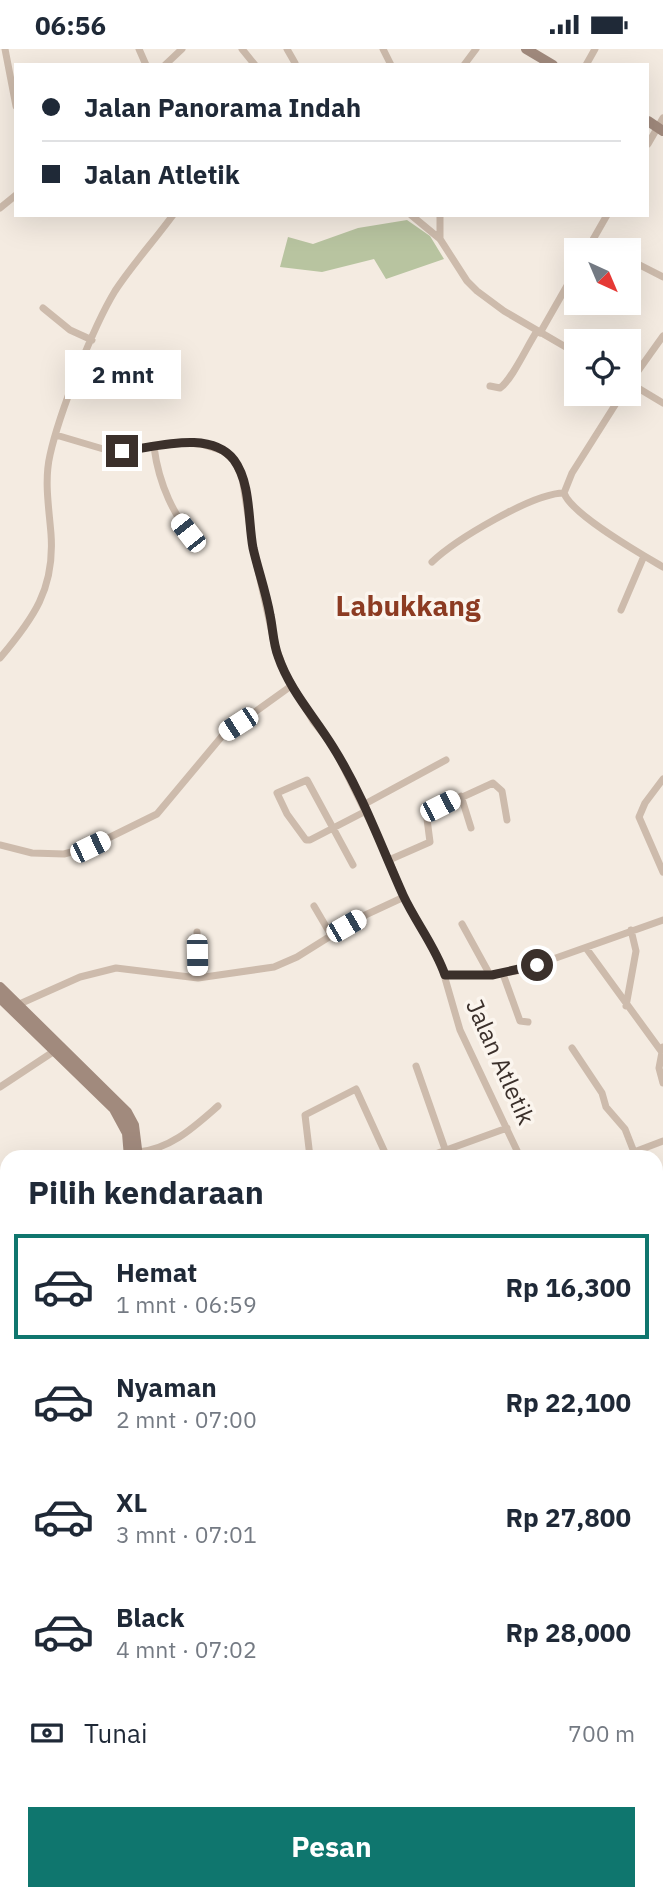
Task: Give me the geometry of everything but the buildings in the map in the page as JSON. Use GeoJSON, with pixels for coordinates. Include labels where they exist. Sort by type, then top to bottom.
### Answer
{"type":"FeatureCollection","features":[{"type":"Feature","properties":{"kind":"main road"},"geometry":{"type":"LineString","coordinates":[[526,49],[550,63]]}},
{"type":"Feature","properties":{"kind":"main road"},"geometry":{"type":"LineString","coordinates":[[0,987],[14,1007],[57,1050],[127,1112],[134,1125],[135,1150]]}},
{"type":"Feature","properties":{"kind":"main road"},"geometry":{"type":"LineString","coordinates":[[0,998],[14,1007]]}},
{"type":"Feature","properties":{"kind":"street"},"geometry":{"type":"LineString","coordinates":[[5,49],[14,96]]}},
{"type":"Feature","properties":{"kind":"street"},"geometry":{"type":"LineString","coordinates":[[167,63],[182,49]]}},
{"type":"Feature","properties":{"kind":"street"},"geometry":{"type":"LineString","coordinates":[[286,49],[295,63]]}},
{"type":"Feature","properties":{"kind":"street"},"geometry":{"type":"LineString","coordinates":[[649,143],[661,125]]}},
{"type":"Feature","properties":{"kind":"street"},"geometry":{"type":"LineString","coordinates":[[0,208],[14,197]]}},
{"type":"Feature","properties":{"kind":"street"},"geometry":{"type":"LineString","coordinates":[[0,658],[37,612],[46,583],[52,552],[47,472],[56,435],[114,292],[171,217]]}},
{"type":"Feature","properties":{"kind":"street"},"geometry":{"type":"LineString","coordinates":[[413,217],[440,239],[471,286],[504,311],[564,346]]}},
{"type":"Feature","properties":{"kind":"street"},"geometry":{"type":"LineString","coordinates":[[440,217],[440,239]]}},
{"type":"Feature","properties":{"kind":"street"},"geometry":{"type":"LineString","coordinates":[[595,238],[606,217]]}},
{"type":"Feature","properties":{"kind":"street"},"geometry":{"type":"LineString","coordinates":[[641,266],[663,277]]}},
{"type":"Feature","properties":{"kind":"street"},"geometry":{"type":"LineString","coordinates":[[490,386],[500,388],[510,380],[517,361],[564,290]]}},
{"type":"Feature","properties":{"kind":"street"},"geometry":{"type":"LineString","coordinates":[[43,308],[70,330],[93,340]]}},
{"type":"Feature","properties":{"kind":"street"},"geometry":{"type":"LineString","coordinates":[[641,366],[663,336]]}},
{"type":"Feature","properties":{"kind":"street"},"geometry":{"type":"LineString","coordinates":[[641,390],[663,403]]}},
{"type":"Feature","properties":{"kind":"street"},"geometry":{"type":"LineString","coordinates":[[564,493],[572,473],[614,406]]}},
{"type":"Feature","properties":{"kind":"street","name":"Jalan Atletik"},"geometry":{"type":"LineString","coordinates":[[56,435],[110,451],[179,443],[201,444],[223,451],[234,460],[242,477],[274,642],[291,686],[332,746],[389,860],[404,897],[435,950],[460,1030],[517,1150]]}},
{"type":"Feature","properties":{"kind":"street"},"geometry":{"type":"LineString","coordinates":[[154,447],[162,488],[179,521],[197,545]]}},
{"type":"Feature","properties":{"kind":"street"},"geometry":{"type":"LineString","coordinates":[[564,493],[577,509],[663,567]]}},
{"type":"Feature","properties":{"kind":"street"},"geometry":{"type":"LineString","coordinates":[[432,562],[450,545],[546,494],[564,493]]}},
{"type":"Feature","properties":{"kind":"street"},"geometry":{"type":"LineString","coordinates":[[621,610],[644,556]]}},
{"type":"Feature","properties":{"kind":"street"},"geometry":{"type":"LineString","coordinates":[[0,845],[32,853],[64,854],[90,847],[157,814],[223,735],[291,686]]}},
{"type":"Feature","properties":{"kind":"street"},"geometry":{"type":"LineString","coordinates":[[353,865],[334,828],[307,780],[278,792],[287,814],[303,839],[310,840],[334,828],[446,760]]}},
{"type":"Feature","properties":{"kind":"street"},"geometry":{"type":"LineString","coordinates":[[663,779],[645,803],[639,817],[663,871]]}},
{"type":"Feature","properties":{"kind":"street"},"geometry":{"type":"LineString","coordinates":[[389,860],[430,842],[428,816],[461,796],[495,784],[502,791],[507,820]]}},
{"type":"Feature","properties":{"kind":"street"},"geometry":{"type":"LineString","coordinates":[[461,796],[471,828]]}},
{"type":"Feature","properties":{"kind":"street"},"geometry":{"type":"LineString","coordinates":[[14,1007],[80,977],[116,968],[198,978],[274,967],[404,897]]}},
{"type":"Feature","properties":{"kind":"street"},"geometry":{"type":"LineString","coordinates":[[314,906],[331,935]]}},
{"type":"Feature","properties":{"kind":"street"},"geometry":{"type":"LineString","coordinates":[[445,975],[503,974],[663,919]]}},
{"type":"Feature","properties":{"kind":"street"},"geometry":{"type":"LineString","coordinates":[[462,924],[490,975]]}},
{"type":"Feature","properties":{"kind":"street"},"geometry":{"type":"LineString","coordinates":[[626,1006],[636,951],[631,930]]}},
{"type":"Feature","properties":{"kind":"street"},"geometry":{"type":"LineString","coordinates":[[197,932],[198,978]]}},
{"type":"Feature","properties":{"kind":"street"},"geometry":{"type":"LineString","coordinates":[[586,947],[626,1006],[662,1049],[659,1068],[663,1083]]}},
{"type":"Feature","properties":{"kind":"street"},"geometry":{"type":"LineString","coordinates":[[503,974],[520,1021],[528,1023]]}},
{"type":"Feature","properties":{"kind":"street"},"geometry":{"type":"LineString","coordinates":[[572,1048],[602,1093],[606,1107],[625,1129],[633,1150]]}},
{"type":"Feature","properties":{"kind":"street"},"geometry":{"type":"LineString","coordinates":[[0,1087],[57,1050]]}},
{"type":"Feature","properties":{"kind":"street"},"geometry":{"type":"LineString","coordinates":[[416,1066],[445,1149],[507,1128]]}},
{"type":"Feature","properties":{"kind":"street"},"geometry":{"type":"LineString","coordinates":[[309,1150],[305,1115],[356,1089],[384,1150]]}},
{"type":"Feature","properties":{"kind":"street"},"geometry":{"type":"LineString","coordinates":[[152,1150],[172,1141],[218,1106]]}},
{"type":"Feature","properties":{"kind":"street"},"geometry":{"type":"LineString","coordinates":[[639,1150],[663,1141]]}},
{"type":"Feature","properties":{"kind":"green space"},"geometry":{"type":"Polygon","coordinates":[[[407,220],[430,236],[444,259],[386,279],[374,259],[322,272],[280,267],[288,237],[313,244],[358,228],[407,220]]]}},
{"type":"Feature","properties":{"kind":"district","name":"Labukkang"},"geometry":{"type":"Point","coordinates":[408,606]}},
{"type":"Feature","properties":{"kind":"route"},"geometry":{"type":"LineString","coordinates":[[122,451],[179,443],[201,444],[223,451],[234,460],[242,477],[253,548],[278,656],[291,686],[332,746],[363,805],[404,897],[435,950],[445,975],[492,975],[537,965]]}}]}
